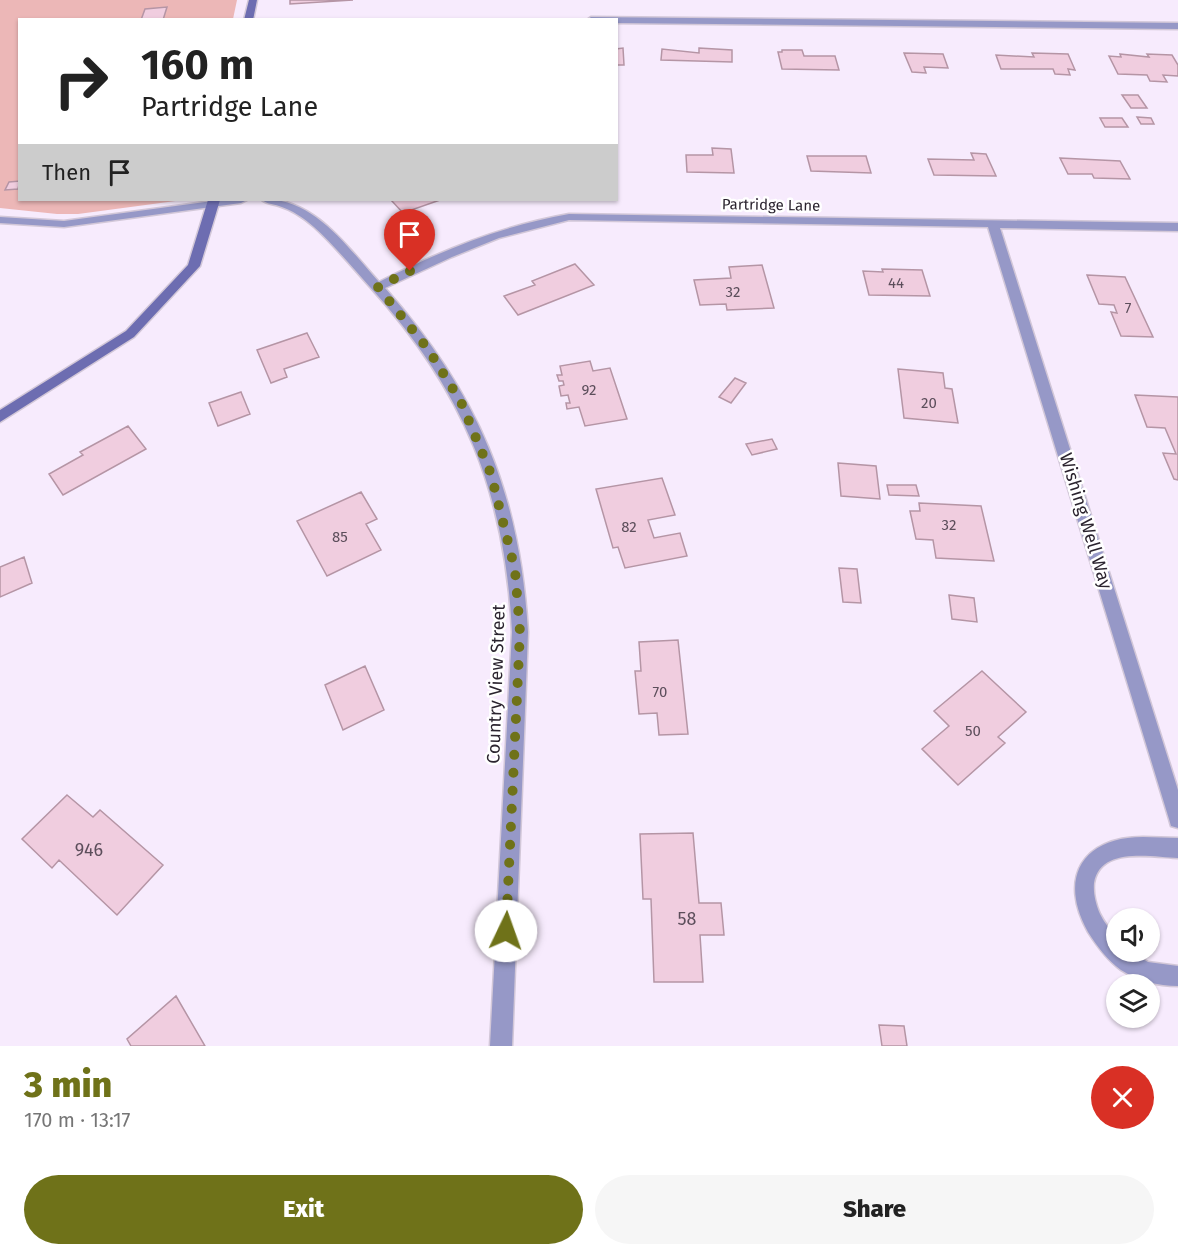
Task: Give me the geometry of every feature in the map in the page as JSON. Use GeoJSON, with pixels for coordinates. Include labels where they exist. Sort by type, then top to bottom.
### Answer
{"type":"FeatureCollection","features":[{"type":"Feature","properties":{"kind":"street"},"geometry":{"type":"LineString","coordinates":[[248,18],[253,0]]}},
{"type":"Feature","properties":{"kind":"street"},"geometry":{"type":"LineString","coordinates":[[618,20],[1178,26]]}},
{"type":"Feature","properties":{"kind":"street","name":"Country View Street"},"geometry":{"type":"LineString","coordinates":[[272,201],[290,206],[314,220],[378,287],[428,349],[466,412],[494,485],[515,570],[520,632],[501,1046]]}},
{"type":"Feature","properties":{"kind":"street"},"geometry":{"type":"LineString","coordinates":[[0,220],[64,224],[213,202],[194,266],[130,334],[0,417]]}},
{"type":"Feature","properties":{"kind":"street","name":"Partridge Lane"},"geometry":{"type":"LineString","coordinates":[[378,287],[439,256],[483,238],[534,223],[569,217],[1178,227]]}},
{"type":"Feature","properties":{"kind":"street","name":"Wishing Well Way"},"geometry":{"type":"LineString","coordinates":[[993,224],[1178,819]]}},
{"type":"Feature","properties":{"kind":"street"},"geometry":{"type":"LineString","coordinates":[[1178,848],[1123,848],[1101,854],[1088,870],[1084,893],[1092,920],[1100,934],[1122,958],[1151,973],[1178,976]]}},
{"type":"Feature","properties":{"kind":"shaded area"},"geometry":{"type":"Polygon","coordinates":[[[0,0],[237,0],[233,18],[18,18],[18,201],[176,201],[78,214],[0,208],[0,0]]]}},
{"type":"Feature","properties":{"kind":"building"},"geometry":{"type":"Polygon","coordinates":[[[290,0],[353,0],[290,4],[290,0]]]}},
{"type":"Feature","properties":{"kind":"building"},"geometry":{"type":"Polygon","coordinates":[[[167,7],[164,18],[142,18],[145,9],[167,7]]]}},
{"type":"Feature","properties":{"kind":"building"},"geometry":{"type":"Polygon","coordinates":[[[623,48],[624,65],[618,65],[618,49],[623,48]]]}},
{"type":"Feature","properties":{"kind":"building"},"geometry":{"type":"Polygon","coordinates":[[[699,48],[732,50],[732,62],[661,60],[662,49],[699,53],[699,48]]]}},
{"type":"Feature","properties":{"kind":"building"},"geometry":{"type":"Polygon","coordinates":[[[802,50],[804,56],[835,56],[839,70],[782,69],[778,52],[802,50]]]}},
{"type":"Feature","properties":{"kind":"building"},"geometry":{"type":"Polygon","coordinates":[[[904,53],[943,54],[948,68],[924,67],[926,73],[912,72],[904,53]]]}},
{"type":"Feature","properties":{"kind":"building"},"geometry":{"type":"Polygon","coordinates":[[[1032,53],[1068,54],[1075,70],[1068,69],[1070,75],[1055,74],[1053,69],[1001,69],[996,55],[1034,57],[1032,53]]]}},
{"type":"Feature","properties":{"kind":"building"},"geometry":{"type":"Polygon","coordinates":[[[1120,54],[1149,57],[1147,54],[1172,55],[1178,65],[1178,76],[1163,75],[1167,82],[1150,81],[1147,75],[1118,74],[1109,56],[1121,57],[1120,54]]]}},
{"type":"Feature","properties":{"kind":"building"},"geometry":{"type":"Polygon","coordinates":[[[1122,95],[1138,95],[1147,108],[1131,108],[1122,95]]]}},
{"type":"Feature","properties":{"kind":"building"},"geometry":{"type":"Polygon","coordinates":[[[1137,117],[1151,118],[1154,124],[1141,124],[1137,117]]]}},
{"type":"Feature","properties":{"kind":"building"},"geometry":{"type":"Polygon","coordinates":[[[1100,118],[1122,118],[1128,127],[1105,127],[1100,118]]]}},
{"type":"Feature","properties":{"kind":"building"},"geometry":{"type":"Polygon","coordinates":[[[712,148],[731,149],[734,173],[687,172],[686,155],[713,155],[712,148]]]}},
{"type":"Feature","properties":{"kind":"building"},"geometry":{"type":"Polygon","coordinates":[[[971,153],[986,154],[996,176],[934,175],[928,159],[974,160],[971,153]]]}},
{"type":"Feature","properties":{"kind":"building"},"geometry":{"type":"Polygon","coordinates":[[[807,156],[866,156],[871,173],[811,171],[807,156]]]}},
{"type":"Feature","properties":{"kind":"building"},"geometry":{"type":"Polygon","coordinates":[[[1060,158],[1120,161],[1130,179],[1094,178],[1092,174],[1068,174],[1060,158]]]}},
{"type":"Feature","properties":{"kind":"building"},"geometry":{"type":"Polygon","coordinates":[[[18,181],[18,189],[5,190],[9,182],[18,181]]]}},
{"type":"Feature","properties":{"kind":"building"},"geometry":{"type":"Polygon","coordinates":[[[392,201],[437,201],[403,213],[392,201]]]}},
{"type":"Feature","properties":{"kind":"building"},"geometry":{"type":"Polygon","coordinates":[[[575,264],[594,285],[518,315],[504,296],[535,285],[532,281],[575,264]]]}},
{"type":"Feature","properties":{"kind":"building"},"geometry":{"type":"Polygon","coordinates":[[[762,265],[774,308],[727,310],[726,304],[700,305],[694,280],[731,278],[729,267],[762,265]]]}},
{"type":"Feature","properties":{"kind":"building"},"geometry":{"type":"Polygon","coordinates":[[[882,269],[922,270],[930,296],[869,295],[863,271],[883,272],[882,269]]]}},
{"type":"Feature","properties":{"kind":"building"},"geometry":{"type":"Polygon","coordinates":[[[1087,275],[1125,277],[1153,337],[1121,336],[1111,312],[1117,313],[1114,305],[1099,304],[1087,275]]]}},
{"type":"Feature","properties":{"kind":"building"},"geometry":{"type":"Polygon","coordinates":[[[307,333],[319,357],[284,369],[287,377],[271,383],[257,350],[307,333]]]}},
{"type":"Feature","properties":{"kind":"building"},"geometry":{"type":"Polygon","coordinates":[[[590,361],[593,371],[610,368],[627,419],[585,426],[579,407],[567,409],[566,403],[570,403],[568,395],[561,396],[559,386],[564,385],[563,381],[559,381],[557,375],[562,375],[560,366],[590,361]]]}},
{"type":"Feature","properties":{"kind":"building"},"geometry":{"type":"Polygon","coordinates":[[[898,369],[943,373],[945,388],[952,389],[958,423],[904,418],[898,369]]]}},
{"type":"Feature","properties":{"kind":"building"},"geometry":{"type":"Polygon","coordinates":[[[735,378],[746,383],[731,403],[719,397],[735,378]]]}},
{"type":"Feature","properties":{"kind":"building"},"geometry":{"type":"Polygon","coordinates":[[[241,392],[250,414],[218,426],[209,403],[241,392]]]}},
{"type":"Feature","properties":{"kind":"building"},"geometry":{"type":"Polygon","coordinates":[[[1135,395],[1178,397],[1178,480],[1174,479],[1163,453],[1176,454],[1165,428],[1147,427],[1135,395]]]}},
{"type":"Feature","properties":{"kind":"building"},"geometry":{"type":"Polygon","coordinates":[[[128,426],[146,449],[63,495],[49,474],[83,455],[80,452],[128,426]]]}},
{"type":"Feature","properties":{"kind":"building"},"geometry":{"type":"Polygon","coordinates":[[[772,439],[777,449],[752,455],[746,444],[772,439]]]}},
{"type":"Feature","properties":{"kind":"building"},"geometry":{"type":"Polygon","coordinates":[[[838,463],[876,466],[880,499],[841,496],[838,463]]]}},
{"type":"Feature","properties":{"kind":"building"},"geometry":{"type":"Polygon","coordinates":[[[662,478],[675,515],[648,520],[654,538],[680,533],[687,556],[625,568],[618,547],[613,548],[596,489],[662,478]]]}},
{"type":"Feature","properties":{"kind":"building"},"geometry":{"type":"Polygon","coordinates":[[[887,485],[916,485],[919,496],[889,495],[887,485]]]}},
{"type":"Feature","properties":{"kind":"building"},"geometry":{"type":"Polygon","coordinates":[[[361,492],[377,519],[366,524],[381,550],[327,576],[297,521],[361,492]]]}},
{"type":"Feature","properties":{"kind":"building"},"geometry":{"type":"Polygon","coordinates":[[[919,503],[981,506],[994,561],[936,558],[933,540],[916,539],[910,511],[920,511],[919,503]]]}},
{"type":"Feature","properties":{"kind":"building"},"geometry":{"type":"Polygon","coordinates":[[[24,557],[32,583],[0,597],[0,567],[24,557]]]}},
{"type":"Feature","properties":{"kind":"building"},"geometry":{"type":"Polygon","coordinates":[[[839,568],[857,569],[861,603],[843,602],[839,568]]]}},
{"type":"Feature","properties":{"kind":"building"},"geometry":{"type":"Polygon","coordinates":[[[949,595],[974,598],[977,622],[952,619],[949,595]]]}},
{"type":"Feature","properties":{"kind":"building"},"geometry":{"type":"Polygon","coordinates":[[[678,640],[688,734],[659,735],[657,713],[639,714],[635,671],[641,671],[639,642],[678,640]]]}},
{"type":"Feature","properties":{"kind":"building"},"geometry":{"type":"Polygon","coordinates":[[[365,666],[384,710],[343,730],[325,685],[365,666]]]}},
{"type":"Feature","properties":{"kind":"building"},"geometry":{"type":"Polygon","coordinates":[[[982,671],[1026,712],[998,737],[1005,743],[958,785],[922,749],[949,726],[934,711],[982,671]]]}},
{"type":"Feature","properties":{"kind":"building"},"geometry":{"type":"Polygon","coordinates":[[[67,795],[93,817],[100,810],[163,865],[117,915],[59,860],[52,868],[22,839],[67,795]]]}},
{"type":"Feature","properties":{"kind":"building"},"geometry":{"type":"Polygon","coordinates":[[[693,833],[699,903],[721,903],[724,935],[700,935],[703,982],[654,982],[651,899],[643,899],[640,834],[693,833]]]}},
{"type":"Feature","properties":{"kind":"building"},"geometry":{"type":"Polygon","coordinates":[[[176,996],[205,1046],[131,1046],[127,1039],[176,996]]]}},
{"type":"Feature","properties":{"kind":"building"},"geometry":{"type":"Polygon","coordinates":[[[879,1025],[904,1026],[907,1046],[882,1046],[879,1025]]]}},
{"type":"Feature","properties":{"kind":"route"},"geometry":{"type":"LineString","coordinates":[[410,271],[378,287],[417,333],[461,402],[491,474],[515,570],[520,632],[506,931]]}}]}
